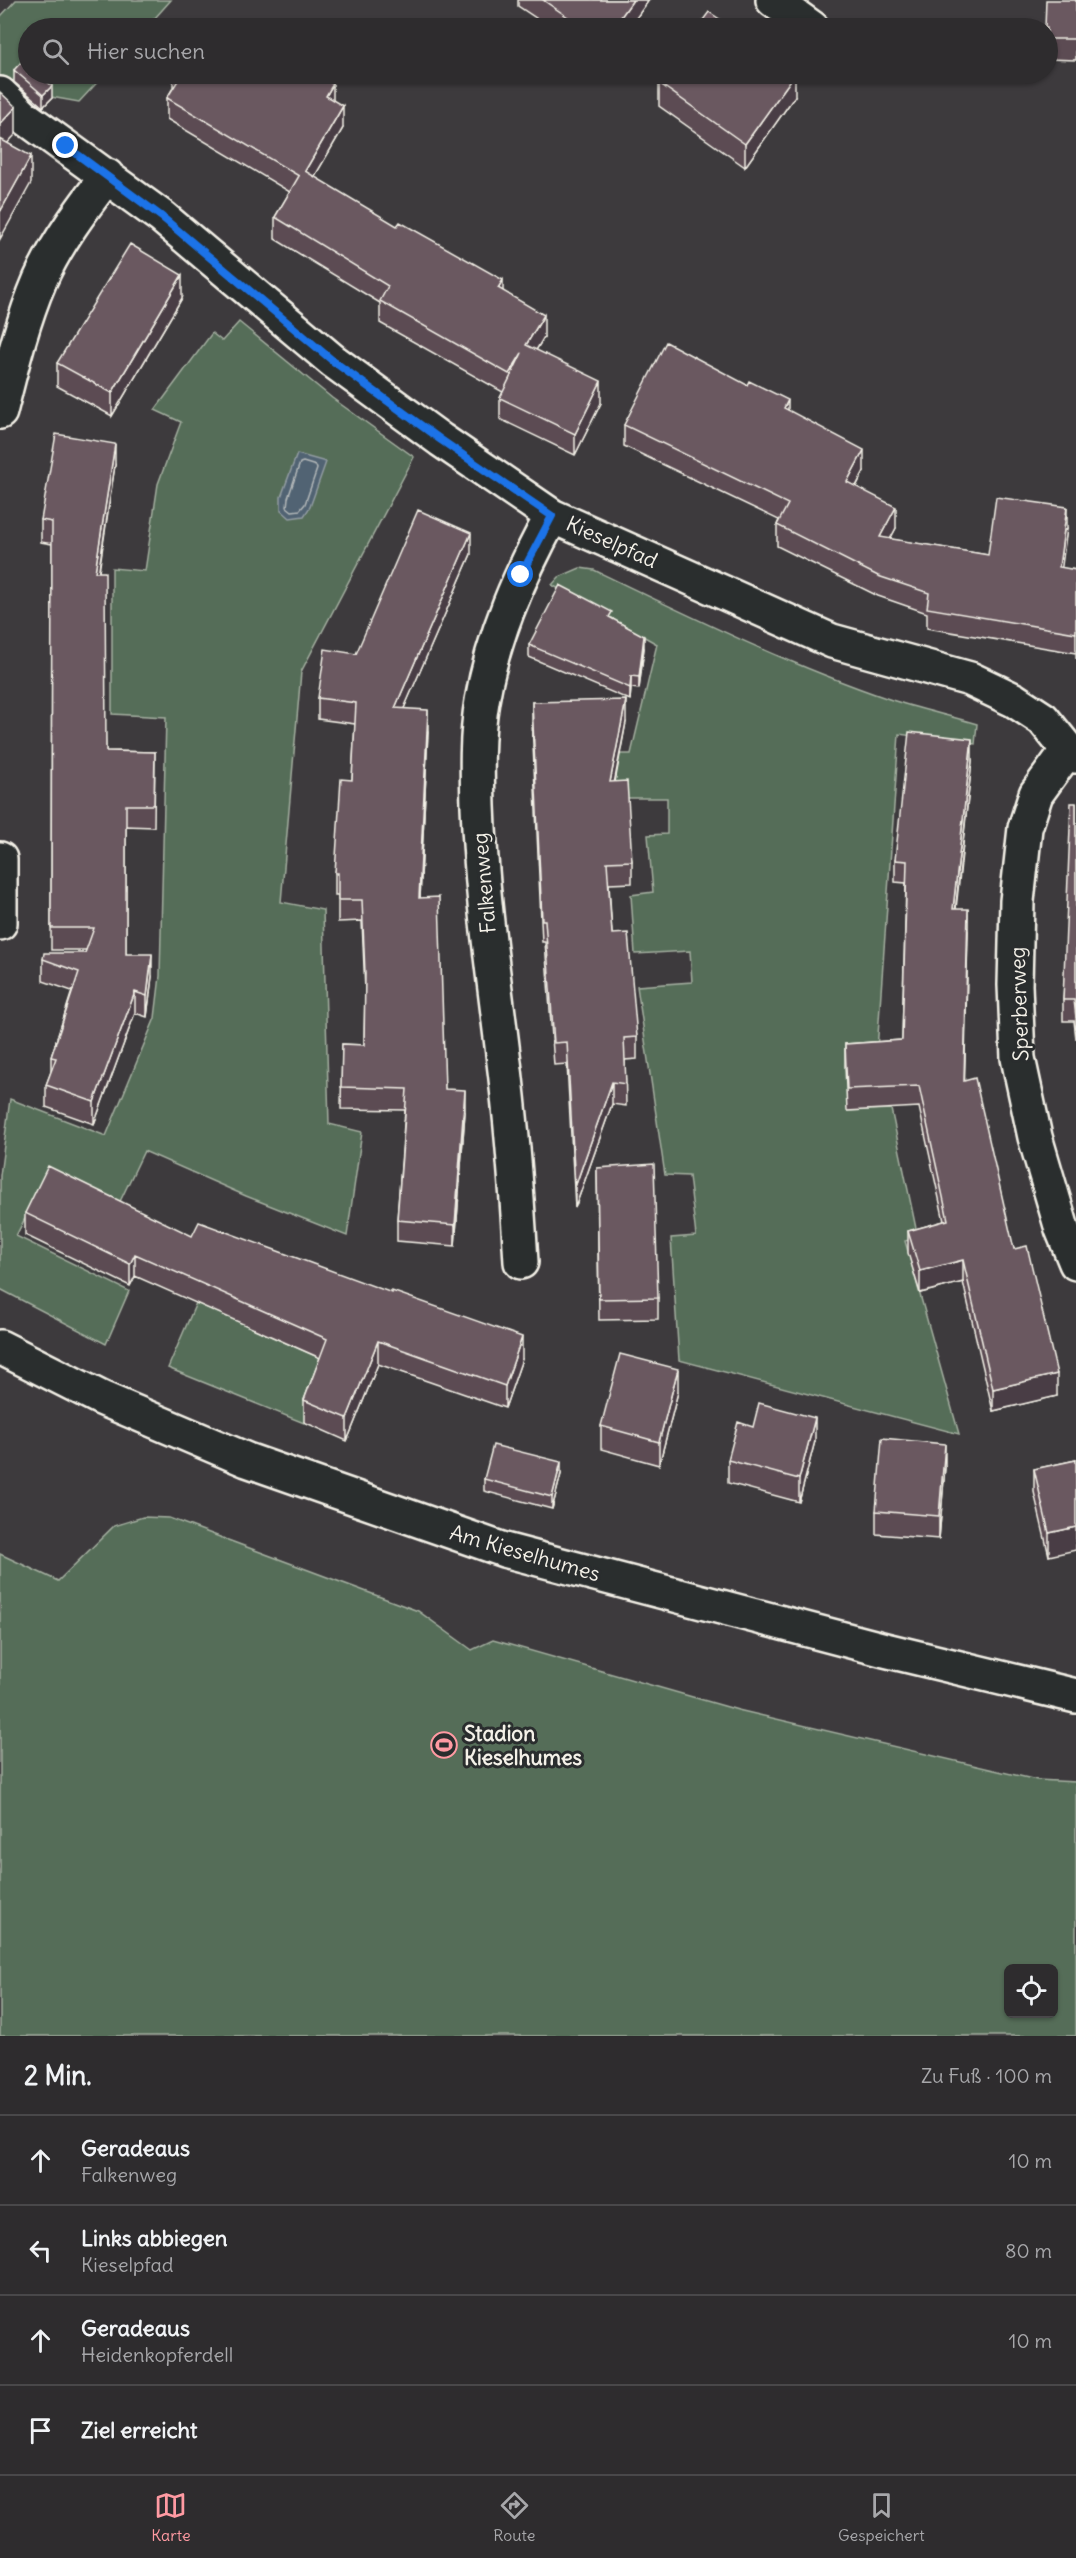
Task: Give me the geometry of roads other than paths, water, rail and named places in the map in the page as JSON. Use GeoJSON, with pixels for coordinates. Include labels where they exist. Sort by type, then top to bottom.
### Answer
{"type":"FeatureCollection","features":[{"type":"Feature","properties":{"kind":"street"},"geometry":{"type":"LineString","coordinates":[[772,0],[798,18]]}},
{"type":"Feature","properties":{"kind":"street","name":"Kieselpfad"},"geometry":{"type":"LineString","coordinates":[[0,94],[23,116],[162,217],[333,361],[441,440],[552,516],[832,641],[970,679],[1014,700],[1043,718],[1072,753]]}},
{"type":"Feature","properties":{"kind":"street"},"geometry":{"type":"LineString","coordinates":[[0,412],[17,347],[40,280],[71,224],[107,176]]}},
{"type":"Feature","properties":{"kind":"street","name":"Falkenweg"},"geometry":{"type":"LineString","coordinates":[[521,1262],[506,1078],[481,857],[477,766],[482,703],[492,651],[521,575],[552,516]]}},
{"type":"Feature","properties":{"kind":"street","name":"Sperberweg"},"geometry":{"type":"LineString","coordinates":[[1072,753],[1036,794],[1025,828],[1017,901],[1015,985],[1018,1058],[1033,1126],[1062,1229],[1076,1263]]}},
{"type":"Feature","properties":{"kind":"street"},"geometry":{"type":"LineString","coordinates":[[0,859],[0,923]]}},
{"type":"Feature","properties":{"kind":"street","name":"Am Kieselhumes"},"geometry":{"type":"LineString","coordinates":[[0,1347],[101,1398],[247,1460],[504,1550],[885,1650],[1074,1695]]}},
{"type":"Feature","properties":{"kind":"water"},"geometry":{"type":"Polygon","coordinates":[[[297,454],[326,462],[310,507],[304,516],[290,518],[281,510],[281,497],[297,454]]]}},
{"type":"Feature","properties":{"kind":"place","name":"Stadion Kieselhumes"},"geometry":{"type":"Point","coordinates":[444,1745]}}]}
